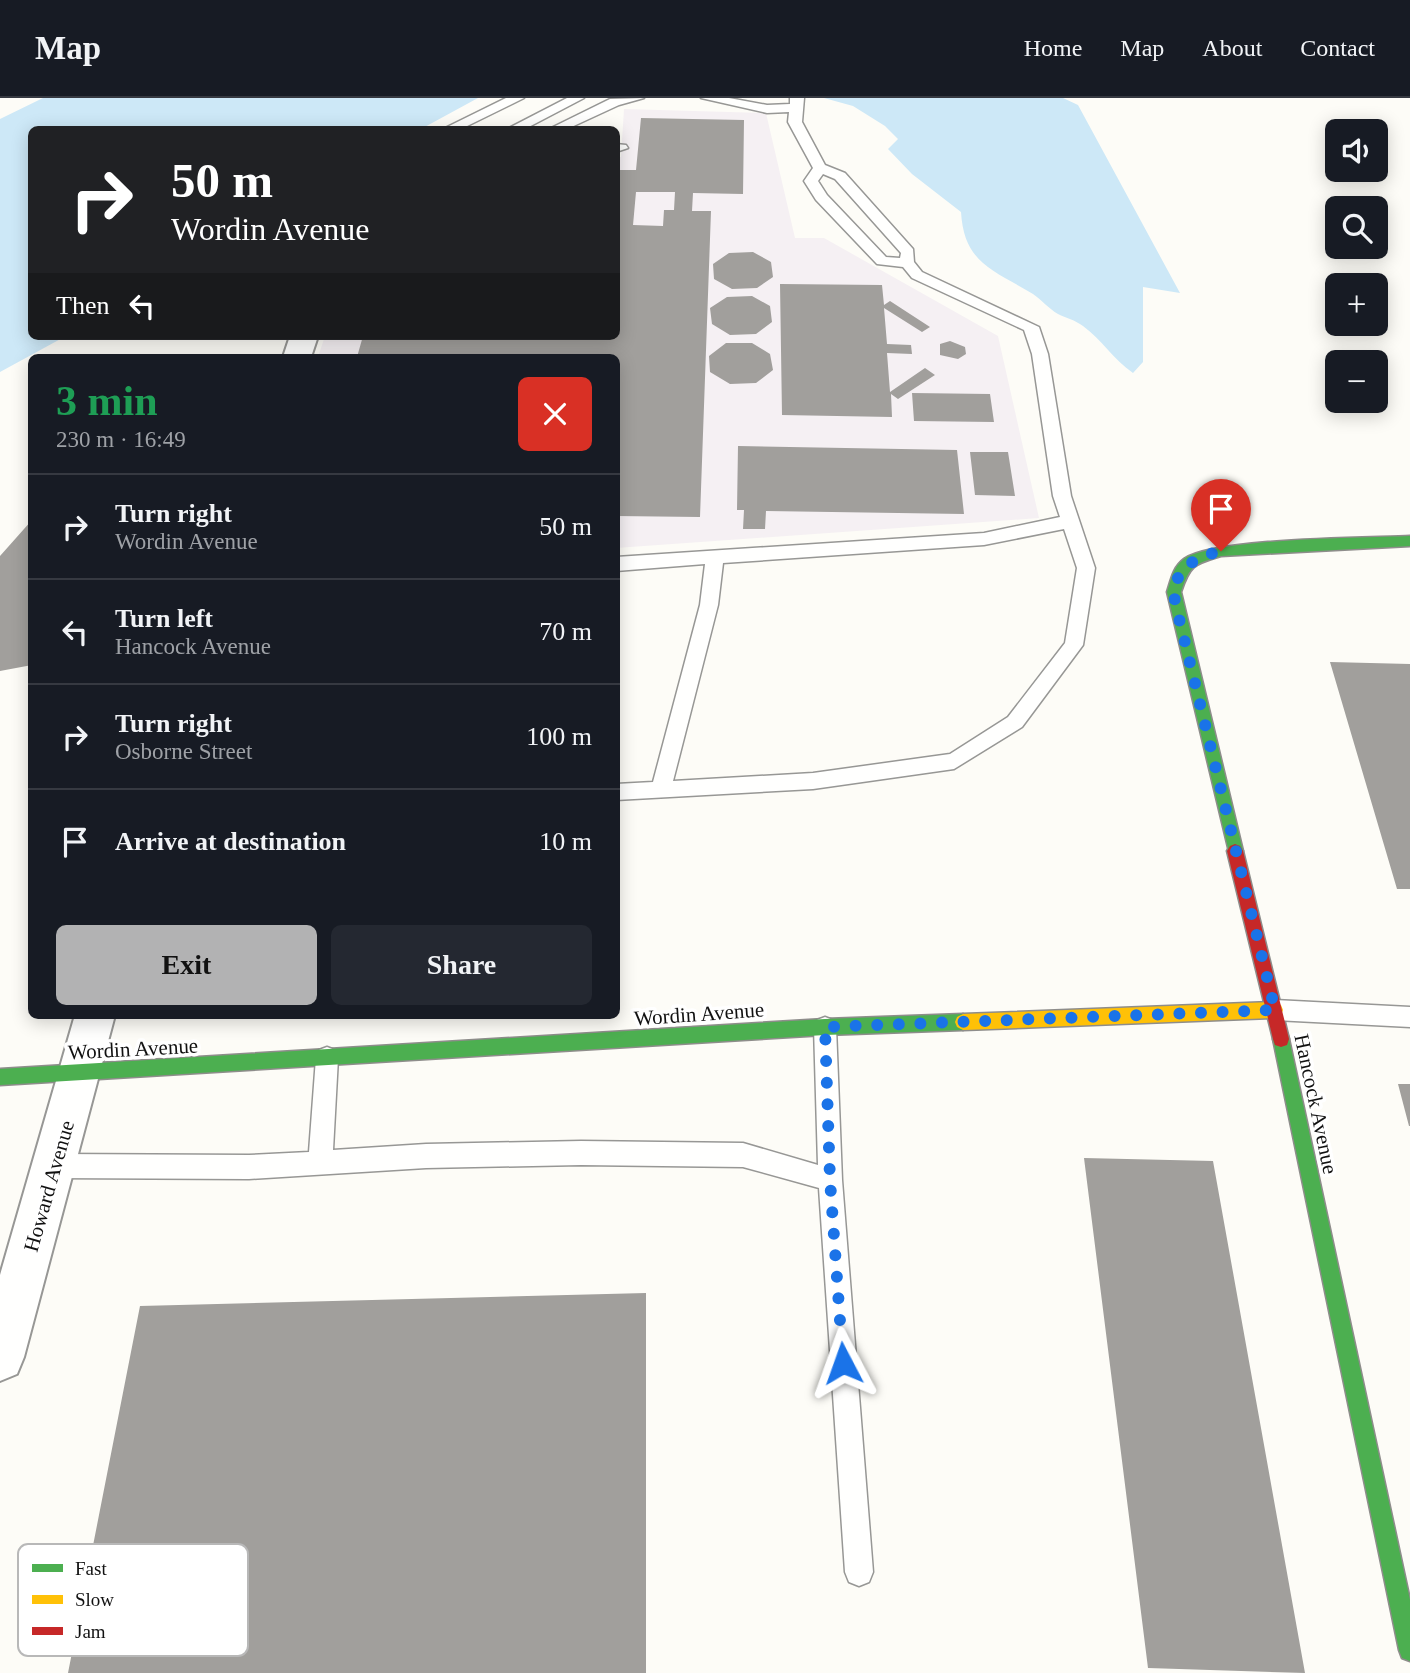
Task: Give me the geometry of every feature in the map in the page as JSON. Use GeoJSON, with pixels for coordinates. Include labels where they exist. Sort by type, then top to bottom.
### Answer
{"type":"FeatureCollection","features":[{"type":"Feature","properties":{"kind":"street","name":"Hancock Avenue"},"geometry":{"type":"LineString","coordinates":[[1410,541],[1221,551],[1202,556],[1181,570],[1175,582],[1175,602],[1275,1010],[1410,1650]]}},
{"type":"Feature","properties":{"kind":"street","name":"Wordin Avenue"},"geometry":{"type":"LineString","coordinates":[[0,1077],[825,1027],[1275,1010]]}},
{"type":"Feature","properties":{"kind":"street","name":"Howard Avenue"},"geometry":{"type":"LineString","coordinates":[[0,1357],[94,1019]]}},
{"type":"Feature","properties":{"kind":"lane"},"geometry":{"type":"LineString","coordinates":[[456,126],[517,98]]}},
{"type":"Feature","properties":{"kind":"lane"},"geometry":{"type":"LineString","coordinates":[[520,126],[577,98]]}},
{"type":"Feature","properties":{"kind":"lane"},"geometry":{"type":"LineString","coordinates":[[563,126],[615,102],[637,98]]}},
{"type":"Feature","properties":{"kind":"lane"},"geometry":{"type":"LineString","coordinates":[[708,98],[766,110],[779,102],[797,103],[795,122],[820,168],[840,176],[908,252],[906,263]]}},
{"type":"Feature","properties":{"kind":"lane"},"geometry":{"type":"LineString","coordinates":[[620,792],[813,782],[954,761],[1015,722],[1074,645],[1086,568],[1062,496],[1041,354],[1031,327],[917,275],[906,263],[882,261],[821,197],[811,181],[820,168]]}},
{"type":"Feature","properties":{"kind":"lane"},"geometry":{"type":"LineString","coordinates":[[620,564],[984,539],[1071,521]]}},
{"type":"Feature","properties":{"kind":"lane"},"geometry":{"type":"LineString","coordinates":[[661,790],[709,605],[715,557]]}},
{"type":"Feature","properties":{"kind":"lane"},"geometry":{"type":"LineString","coordinates":[[1275,1010],[1410,1017]]}},
{"type":"Feature","properties":{"kind":"lane"},"geometry":{"type":"LineString","coordinates":[[825,1027],[830,1180],[859,1572]]}},
{"type":"Feature","properties":{"kind":"lane"},"geometry":{"type":"LineString","coordinates":[[320,1162],[327,1058]]}},
{"type":"Feature","properties":{"kind":"lane"},"geometry":{"type":"LineString","coordinates":[[54,1166],[248,1167],[568,1153],[743,1155],[830,1180]]}},
{"type":"Feature","properties":{"kind":"shaded area"},"geometry":{"type":"Polygon","coordinates":[[[624,109],[766,113],[795,238],[824,238],[998,336],[1039,518],[620,548],[620,354],[319,354],[324,340],[620,340],[621,157],[624,109]]]}},
{"type":"Feature","properties":{"kind":"water"},"geometry":{"type":"Polygon","coordinates":[[[43,98],[478,98],[427,126],[28,126],[28,340],[59,340],[28,354],[28,357],[0,372],[0,119],[43,98]]]}},
{"type":"Feature","properties":{"kind":"water"},"geometry":{"type":"Polygon","coordinates":[[[824,98],[1063,98],[1078,105],[1180,293],[1143,287],[1143,362],[1133,373],[1083,326],[1055,312],[1033,294],[984,264],[968,243],[961,212],[912,174],[888,149],[898,139],[885,126],[853,106],[824,98]]]}},
{"type":"Feature","properties":{"kind":"building"},"geometry":{"type":"Polygon","coordinates":[[[641,118],[744,120],[743,194],[693,193],[692,211],[711,211],[700,517],[620,516],[620,354],[358,354],[362,340],[620,340],[620,170],[636,170],[641,118]],[[636,192],[633,225],[663,226],[664,210],[674,210],[675,192],[636,192]]]}},
{"type":"Feature","properties":{"kind":"building"},"geometry":{"type":"Polygon","coordinates":[[[753,252],[771,262],[773,277],[757,288],[732,289],[714,279],[713,264],[729,253],[753,252]]]}},
{"type":"Feature","properties":{"kind":"building"},"geometry":{"type":"Polygon","coordinates":[[[780,284],[882,285],[884,305],[890,301],[930,327],[922,332],[884,308],[887,344],[911,345],[912,354],[887,353],[890,392],[925,368],[935,375],[898,399],[891,394],[892,417],[782,415],[780,284]]]}},
{"type":"Feature","properties":{"kind":"building"},"geometry":{"type":"Polygon","coordinates":[[[752,296],[770,306],[772,322],[756,334],[730,335],[712,324],[710,308],[727,297],[752,296]]]}},
{"type":"Feature","properties":{"kind":"building"},"geometry":{"type":"Polygon","coordinates":[[[950,341],[965,347],[966,354],[958,359],[940,355],[940,344],[950,341]]]}},
{"type":"Feature","properties":{"kind":"building"},"geometry":{"type":"Polygon","coordinates":[[[726,343],[752,343],[770,354],[773,370],[756,383],[730,384],[710,372],[709,356],[726,343]]]}},
{"type":"Feature","properties":{"kind":"building"},"geometry":{"type":"Polygon","coordinates":[[[912,393],[990,394],[994,422],[914,421],[912,393]]]}},
{"type":"Feature","properties":{"kind":"building"},"geometry":{"type":"Polygon","coordinates":[[[738,446],[957,450],[964,514],[766,511],[765,529],[743,529],[744,510],[737,510],[738,446]]]}},
{"type":"Feature","properties":{"kind":"building"},"geometry":{"type":"Polygon","coordinates":[[[970,452],[1008,452],[1015,496],[975,495],[970,452]]]}},
{"type":"Feature","properties":{"kind":"building"},"geometry":{"type":"Polygon","coordinates":[[[28,524],[28,666],[0,671],[0,556],[28,524]]]}},
{"type":"Feature","properties":{"kind":"building"},"geometry":{"type":"Polygon","coordinates":[[[1330,662],[1410,664],[1410,889],[1397,889],[1330,662]]]}},
{"type":"Feature","properties":{"kind":"building"},"geometry":{"type":"Polygon","coordinates":[[[1398,1084],[1410,1084],[1410,1126],[1409,1126],[1398,1084]]]}},
{"type":"Feature","properties":{"kind":"building"},"geometry":{"type":"Polygon","coordinates":[[[1084,1158],[1213,1161],[1305,1673],[1148,1668],[1084,1158]]]}},
{"type":"Feature","properties":{"kind":"building"},"geometry":{"type":"Polygon","coordinates":[[[646,1293],[646,1673],[68,1673],[71,1656],[248,1656],[248,1544],[93,1544],[140,1306],[646,1293]]]}},
{"type":"Feature","properties":{"kind":"traffic: fast"},"geometry":{"type":"LineString","coordinates":[[1235,851],[1174,592],[1181,570],[1190,561],[1221,551],[1410,541]]}},
{"type":"Feature","properties":{"kind":"traffic: fast"},"geometry":{"type":"LineString","coordinates":[[0,1077],[825,1027],[963,1022]]}},
{"type":"Feature","properties":{"kind":"traffic: fast"},"geometry":{"type":"LineString","coordinates":[[1281,1039],[1410,1650]]}},
{"type":"Feature","properties":{"kind":"traffic: slow"},"geometry":{"type":"LineString","coordinates":[[963,1022],[1275,1010]]}},
{"type":"Feature","properties":{"kind":"traffic: jam"},"geometry":{"type":"LineString","coordinates":[[1235,851],[1281,1039]]}},
{"type":"Feature","properties":{"kind":"route"},"geometry":{"type":"LineString","coordinates":[[843,1363],[830,1180],[825,1027],[1275,1010],[1175,602],[1175,582],[1181,570],[1191,561],[1221,551]]}}]}
